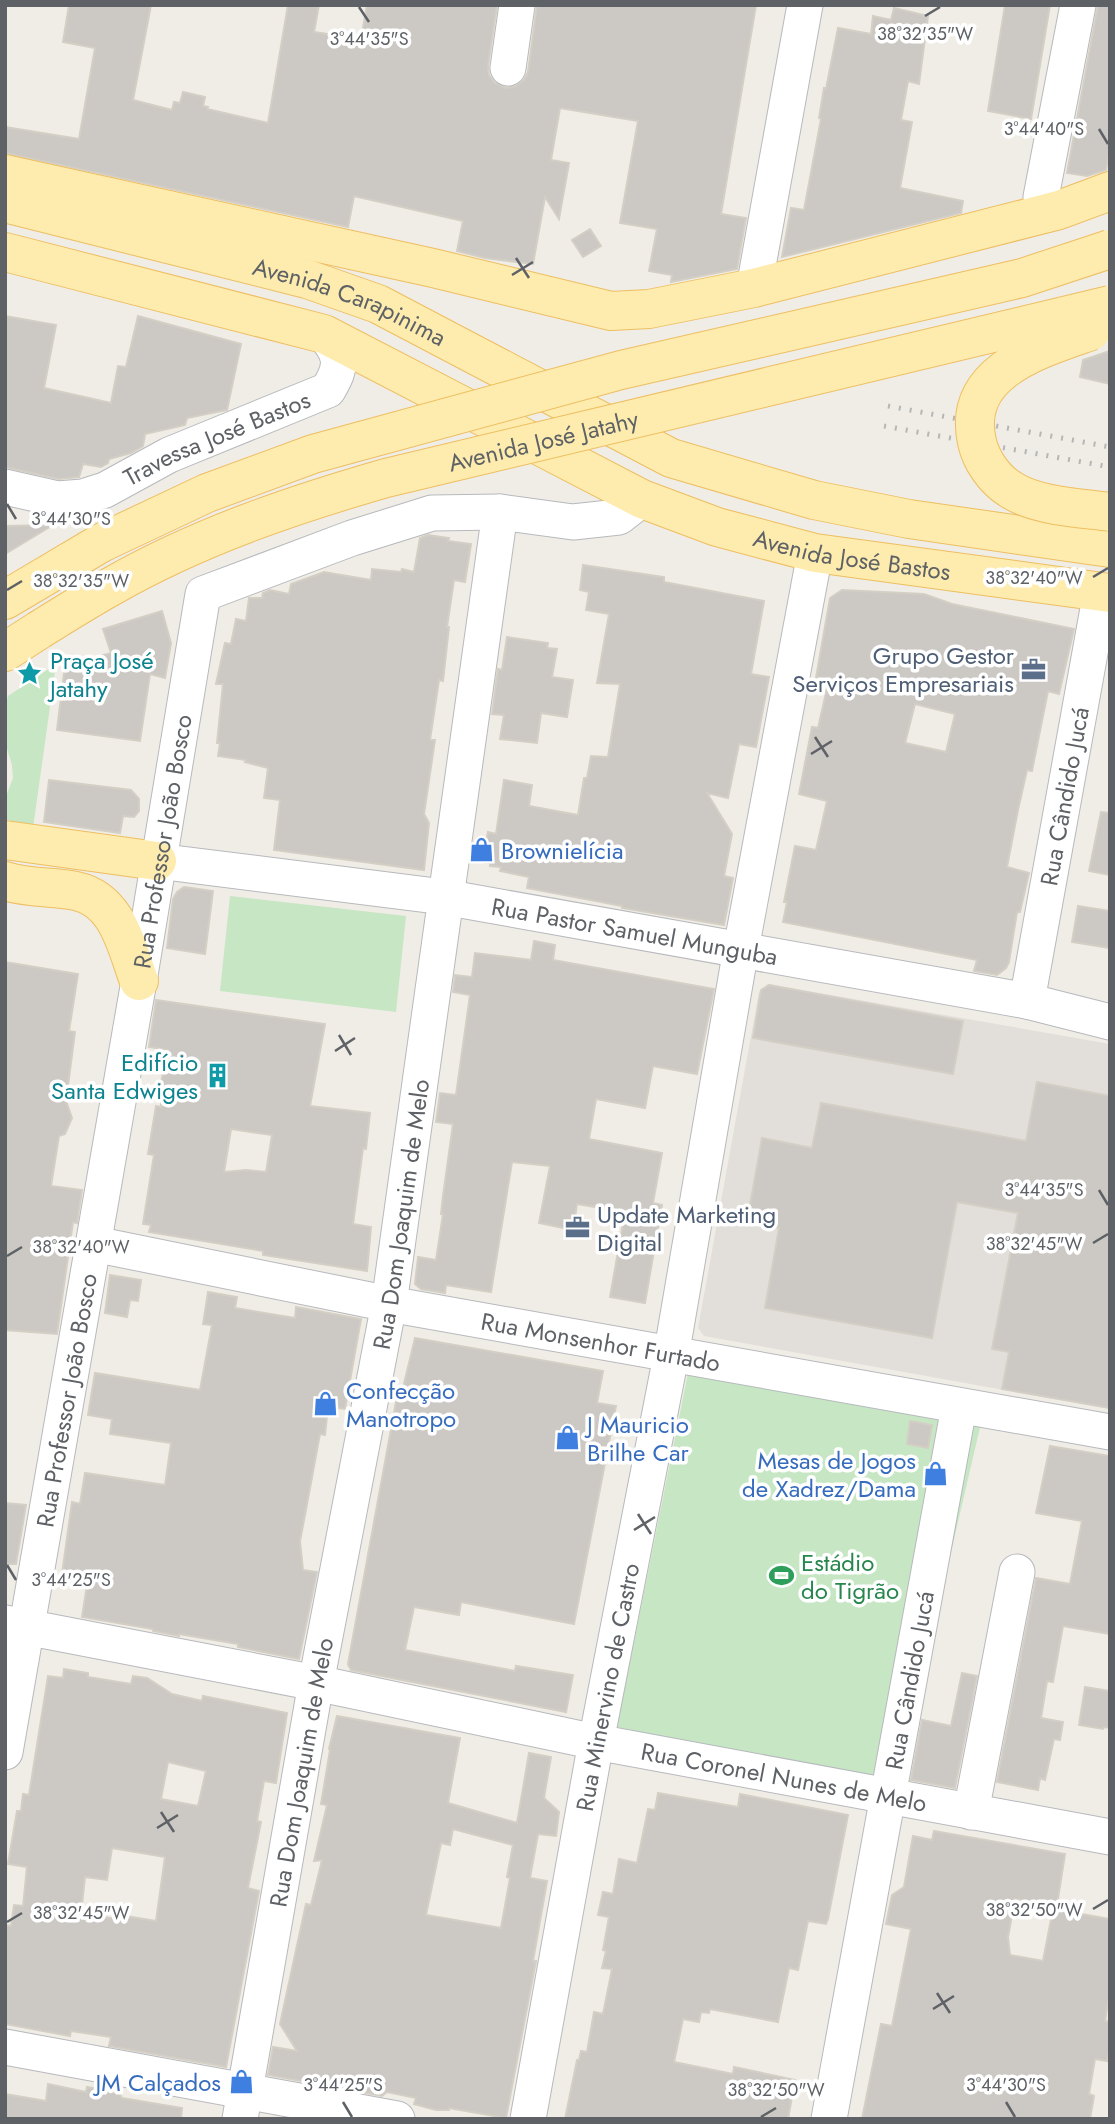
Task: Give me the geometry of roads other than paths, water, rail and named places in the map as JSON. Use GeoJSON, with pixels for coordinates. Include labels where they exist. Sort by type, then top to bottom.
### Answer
{"type":"FeatureCollection","features":[{"type":"Feature","properties":{"kind":"main road"},"geometry":{"type":"LineString","coordinates":[[5,174],[433,268],[611,311],[649,309],[754,288],[1059,210],[1110,191]]}},
{"type":"Feature","properties":{"kind":"main road","name":"Avenida Carapinima"},"geometry":{"type":"LineString","coordinates":[[5,203],[307,279],[378,304],[671,458]]}},
{"type":"Feature","properties":{"kind":"main road","name":"Avenida José Jatahy"},"geometry":{"type":"LineString","coordinates":[[12,596],[101,543],[154,517],[207,493],[313,454],[621,370],[1022,278],[1110,249]]}},
{"type":"Feature","properties":{"kind":"main road","name":"Avenida Carapinima"},"geometry":{"type":"LineString","coordinates":[[5,252],[324,334],[642,499]]}},
{"type":"Feature","properties":{"kind":"main road","name":"Avenida José Jatahy"},"geometry":{"type":"LineString","coordinates":[[5,652],[113,585],[180,552],[320,497],[1110,305]]}},
{"type":"Feature","properties":{"kind":"main road"},"geometry":{"type":"LineString","coordinates":[[1110,324],[1042,348],[1005,368],[989,383],[977,405],[974,427],[979,451],[991,472],[1011,490],[1047,503],[1110,512]]}},
{"type":"Feature","properties":{"kind":"main road","name":"Avenida José Bastos"},"geometry":{"type":"LineString","coordinates":[[671,458],[814,500],[909,519],[1110,548]]}},
{"type":"Feature","properties":{"kind":"main road","name":"Avenida José Bastos"},"geometry":{"type":"LineString","coordinates":[[642,499],[717,527],[815,553],[1105,592]]}},
{"type":"Feature","properties":{"kind":"main road"},"geometry":{"type":"LineString","coordinates":[[5,840],[158,861]]}},
{"type":"Feature","properties":{"kind":"main road"},"geometry":{"type":"LineString","coordinates":[[5,881],[28,887],[77,891],[101,901],[118,922],[139,981]]}},
{"type":"Feature","properties":{"kind":"street"},"geometry":{"type":"LineString","coordinates":[[508,68],[517,5]]}},
{"type":"Feature","properties":{"kind":"street"},"geometry":{"type":"LineString","coordinates":[[754,288],[805,5]]}},
{"type":"Feature","properties":{"kind":"street"},"geometry":{"type":"LineString","coordinates":[[1041,197],[1078,5]]}},
{"type":"Feature","properties":{"kind":"street","name":"Travessa José Bastos"},"geometry":{"type":"LineString","coordinates":[[5,487],[58,499],[83,497],[105,490],[169,456],[328,390],[338,373],[338,351],[324,334]]}},
{"type":"Feature","properties":{"kind":"street"},"geometry":{"type":"LineString","coordinates":[[500,512],[573,522],[619,517],[642,499]]}},
{"type":"Feature","properties":{"kind":"street","name":"Rua Professor João Bosco"},"geometry":{"type":"LineString","coordinates":[[5,1752],[16,1624],[94,1244],[203,594],[352,538],[432,513],[500,512]]}},
{"type":"Feature","properties":{"kind":"street","name":"Rua Dom Joaquim de Melo"},"geometry":{"type":"LineString","coordinates":[[243,2105],[316,1683],[389,1304],[500,512]]}},
{"type":"Feature","properties":{"kind":"street","name":"Rua Minervino de Castro"},"geometry":{"type":"LineString","coordinates":[[528,2119],[596,1742],[671,1356],[741,949],[815,553]]}},
{"type":"Feature","properties":{"kind":"street","name":"Rua Cândido Jucá"},"geometry":{"type":"LineString","coordinates":[[1027,1001],[1105,592]]}},
{"type":"Feature","properties":{"kind":"street","name":"Rua Pastor Samuel Munguba"},"geometry":{"type":"LineString","coordinates":[[158,861],[444,897],[1027,1001],[1110,1022]]}},
{"type":"Feature","properties":{"kind":"street","name":"Rua Monsenhor Furtado"},"geometry":{"type":"LineString","coordinates":[[94,1244],[389,1304],[1110,1432]]}},
{"type":"Feature","properties":{"kind":"street","name":"Rua Cândido Jucá"},"geometry":{"type":"LineString","coordinates":[[829,2119],[959,1407]]}},
{"type":"Feature","properties":{"kind":"street"},"geometry":{"type":"LineString","coordinates":[[971,1812],[1017,1572]]}},
{"type":"Feature","properties":{"kind":"street","name":"Rua Coronel Nunes de Melo"},"geometry":{"type":"LineString","coordinates":[[16,1624],[596,1742],[1110,1837]]}},
{"type":"Feature","properties":{"kind":"street"},"geometry":{"type":"LineString","coordinates":[[5,2047],[243,2105],[397,2119]]}},
{"type":"Feature","properties":{"kind":"railway"},"geometry":{"type":"LineString","coordinates":[[888,406],[1110,447]]}},
{"type":"Feature","properties":{"kind":"railway"},"geometry":{"type":"LineString","coordinates":[[884,426],[1110,467]]}},
{"type":"Feature","properties":{"kind":"place","name":"Grupo Gestor Serviços Empresariais"},"geometry":{"type":"Point","coordinates":[1034,669]}},
{"type":"Feature","properties":{"kind":"place","name":"Praça José Jatahy"},"geometry":{"type":"Point","coordinates":[30,674]}},
{"type":"Feature","properties":{"kind":"place","name":"Brownielícia"},"geometry":{"type":"Point","coordinates":[481,850]}},
{"type":"Feature","properties":{"kind":"place","name":"Edifício Santa Edwiges"},"geometry":{"type":"Point","coordinates":[218,1076]}},
{"type":"Feature","properties":{"kind":"place","name":"Update Marketing Digital"},"geometry":{"type":"Point","coordinates":[577,1228]}},
{"type":"Feature","properties":{"kind":"place","name":"Confecção Manotropo"},"geometry":{"type":"Point","coordinates":[326,1404]}},
{"type":"Feature","properties":{"kind":"place","name":"J Mauricio Brilhe Car"},"geometry":{"type":"Point","coordinates":[567,1438]}},
{"type":"Feature","properties":{"kind":"place","name":"Mesas de Jogos de Xadrez/Dama"},"geometry":{"type":"Point","coordinates":[936,1474]}},
{"type":"Feature","properties":{"kind":"place","name":"Estádio do Tigrão"},"geometry":{"type":"Point","coordinates":[781,1576]}},
{"type":"Feature","properties":{"kind":"place","name":"JM Calçados"},"geometry":{"type":"Point","coordinates":[241,2082]}}]}
